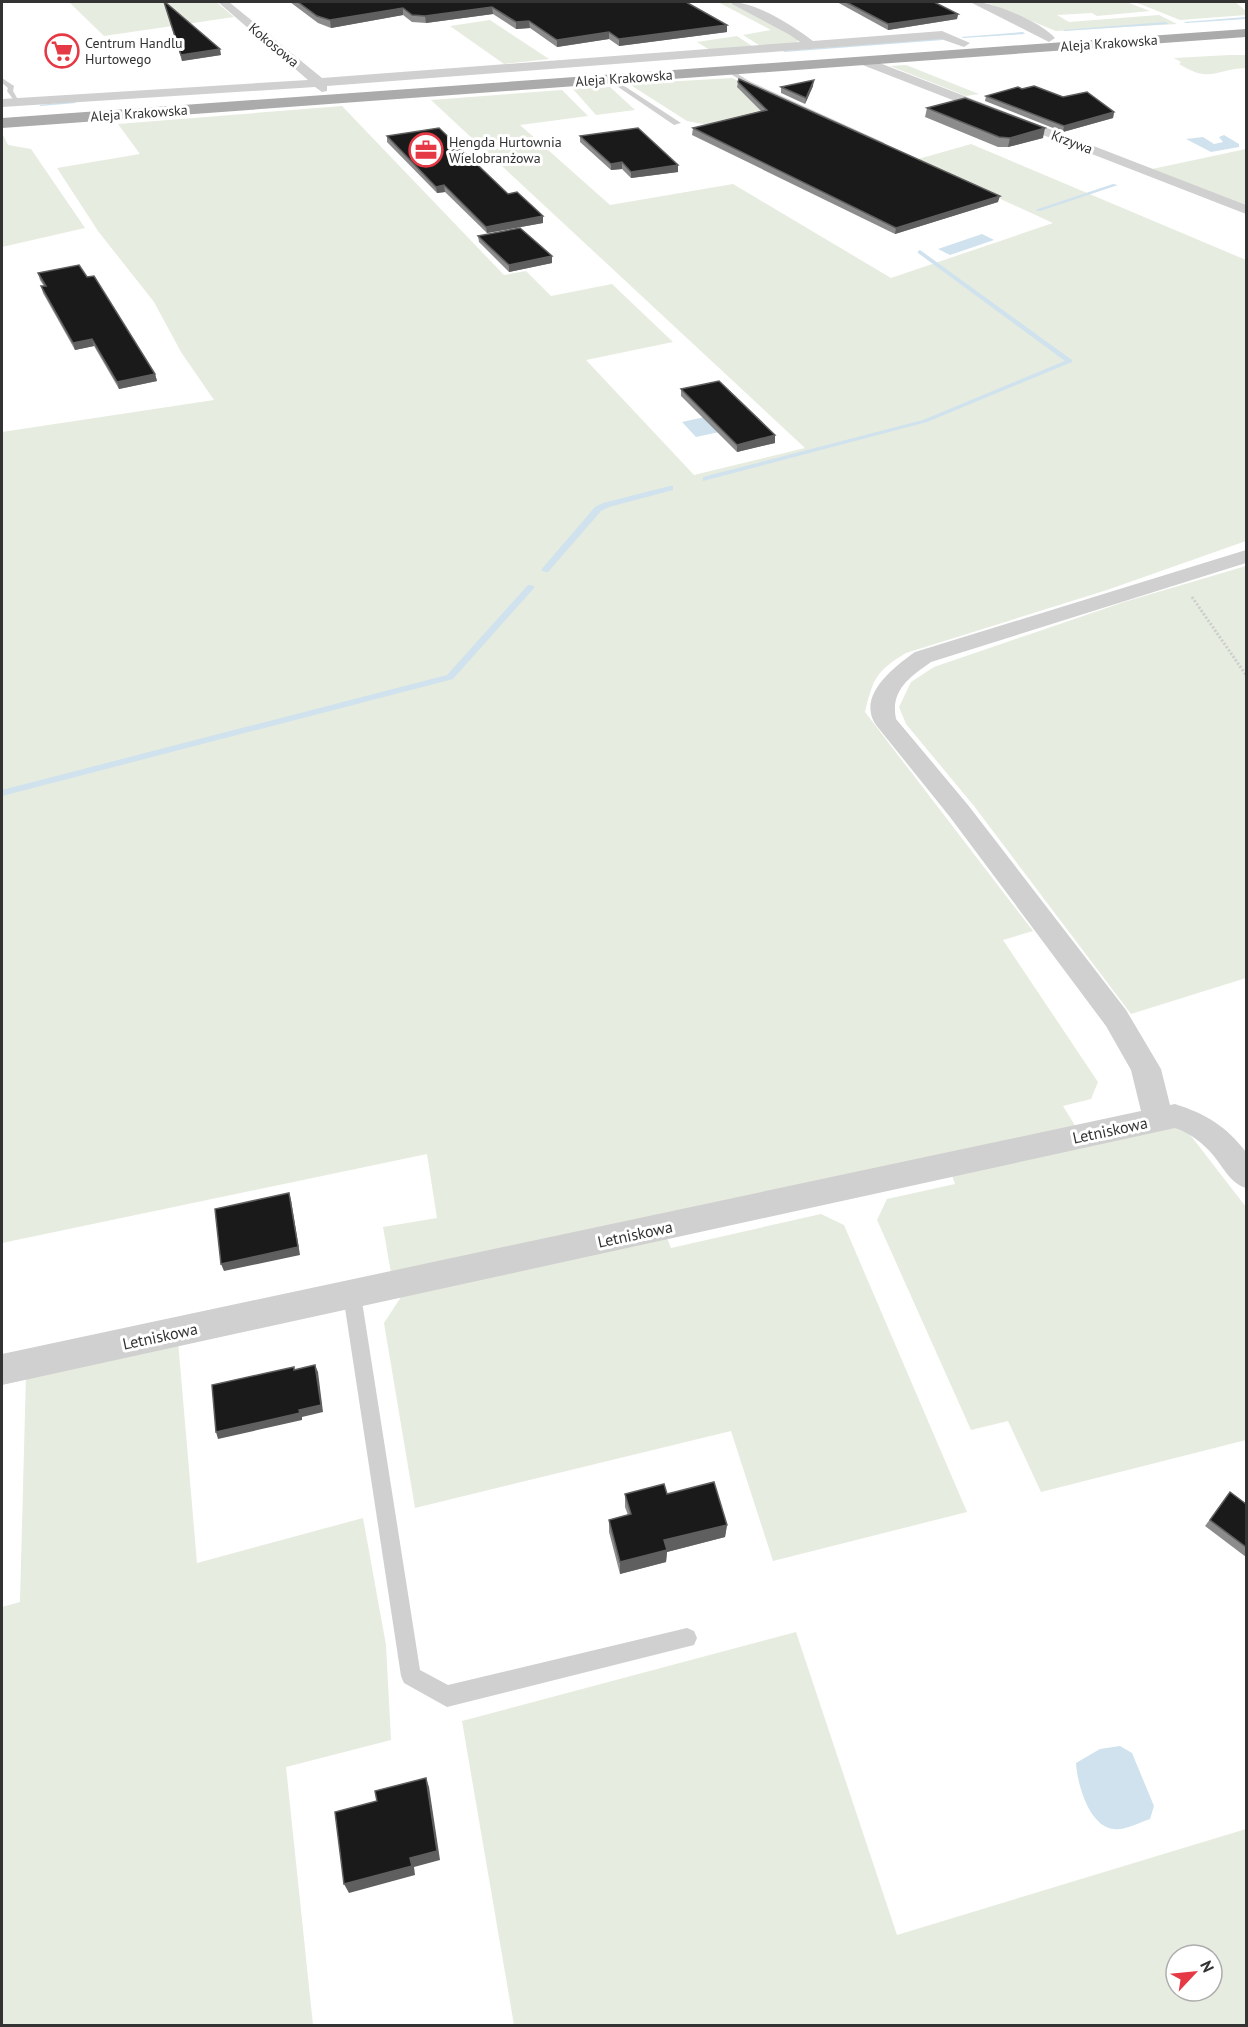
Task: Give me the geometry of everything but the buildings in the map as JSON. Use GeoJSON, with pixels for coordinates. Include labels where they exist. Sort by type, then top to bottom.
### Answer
{"type":"FeatureCollection","features":[{"type":"Feature","properties":{"kind":"main road","name":"Aleja Krakowska"},"geometry":{"type":"LineString","coordinates":[[2,113],[320,85],[964,44],[1246,23]]}},
{"type":"Feature","properties":{"kind":"main road","name":"Aleja Krakowska"},"geometry":{"type":"LineString","coordinates":[[2,123],[1246,33]]}},
{"type":"Feature","properties":{"kind":"street","name":"Kokosowa"},"geometry":{"type":"LineString","coordinates":[[223,2],[320,85]]}},
{"type":"Feature","properties":{"kind":"street"},"geometry":{"type":"LineString","coordinates":[[736,2],[794,32],[812,46]]}},
{"type":"Feature","properties":{"kind":"street"},"geometry":{"type":"LineString","coordinates":[[976,2],[1035,28],[1049,38]]}},
{"type":"Feature","properties":{"kind":"street"},"geometry":{"type":"LineString","coordinates":[[553,69],[942,35],[964,44]]}},
{"type":"Feature","properties":{"kind":"street","name":"Krzywa"},"geometry":{"type":"LineString","coordinates":[[864,60],[1246,210]]}},
{"type":"Feature","properties":{"kind":"street"},"geometry":{"type":"LineString","coordinates":[[2,103],[14,97],[190,96]]}},
{"type":"Feature","properties":{"kind":"street"},"geometry":{"type":"LineString","coordinates":[[1158,1120],[1146,1069],[1116,1018],[959,811],[884,720],[880,708],[883,694],[894,681],[923,657],[1246,556]]}},
{"type":"Feature","properties":{"kind":"street","name":"Letniskowa"},"geometry":{"type":"LineString","coordinates":[[2,1370],[1175,1116],[1194,1120],[1218,1138],[1246,1175]]}},
{"type":"Feature","properties":{"kind":"lane"},"geometry":{"type":"LineString","coordinates":[[728,70],[747,82],[881,143]]}},
{"type":"Feature","properties":{"kind":"lane"},"geometry":{"type":"LineString","coordinates":[[610,79],[677,123]]}},
{"type":"Feature","properties":{"kind":"lane"},"geometry":{"type":"LineString","coordinates":[[2,80],[12,87],[14,97]]}},
{"type":"Feature","properties":{"kind":"lane"},"geometry":{"type":"LineString","coordinates":[[2,89],[14,97]]}},
{"type":"Feature","properties":{"kind":"lane"},"geometry":{"type":"LineString","coordinates":[[352,1295],[411,1676],[447,1696],[687,1638]]}},
{"type":"Feature","properties":{"kind":"path"},"geometry":{"type":"LineString","coordinates":[[1178,576],[1246,675]]}},
{"type":"Feature","properties":{"kind":"shaded area"},"geometry":{"type":"Polygon","coordinates":[[[69,2],[216,2],[234,17],[104,36],[69,2]]]}},
{"type":"Feature","properties":{"kind":"shaded area"},"geometry":{"type":"Polygon","coordinates":[[[718,2],[738,5],[758,14],[795,37],[798,40],[796,45],[762,47],[743,35],[771,30],[718,2]]]}},
{"type":"Feature","properties":{"kind":"shaded area"},"geometry":{"type":"Polygon","coordinates":[[[985,2],[1126,2],[1150,11],[1097,16],[1092,13],[1057,15],[1069,22],[1159,15],[1177,24],[1056,31],[985,2]]]}},
{"type":"Feature","properties":{"kind":"shaded area"},"geometry":{"type":"Polygon","coordinates":[[[1135,2],[1235,2],[1246,11],[1246,15],[1180,20],[1135,2]]]}},
{"type":"Feature","properties":{"kind":"shaded area"},"geometry":{"type":"Polygon","coordinates":[[[490,20],[549,59],[504,64],[450,26],[490,20]]]}},
{"type":"Feature","properties":{"kind":"shaded area"},"geometry":{"type":"Polygon","coordinates":[[[737,36],[755,48],[710,50],[697,42],[737,36]]]}},
{"type":"Feature","properties":{"kind":"shaded area"},"geometry":{"type":"Polygon","coordinates":[[[1246,55],[1246,68],[1206,74],[1190,70],[1174,58],[1246,55]]]}},
{"type":"Feature","properties":{"kind":"shaded area"},"geometry":{"type":"Polygon","coordinates":[[[906,65],[979,94],[966,96],[890,66],[906,65]]]}},
{"type":"Feature","properties":{"kind":"shaded area"},"geometry":{"type":"Polygon","coordinates":[[[732,78],[792,105],[708,125],[687,121],[629,84],[732,78]]]}},
{"type":"Feature","properties":{"kind":"shaded area"},"geometry":{"type":"Polygon","coordinates":[[[610,87],[635,110],[596,115],[573,89],[610,87]]]}},
{"type":"Feature","properties":{"kind":"shaded area"},"geometry":{"type":"Polygon","coordinates":[[[562,90],[588,116],[520,125],[610,205],[733,184],[891,278],[1053,223],[915,160],[971,144],[1246,260],[1246,541],[1107,590],[906,653],[888,665],[877,677],[865,712],[1033,931],[1003,940],[1098,1082],[1091,1099],[1063,1106],[1076,1127],[391,1273],[383,1227],[437,1218],[427,1154],[2,1243],[2,432],[214,400],[181,352],[154,302],[98,231],[57,168],[140,154],[118,124],[342,106],[504,275],[526,271],[551,296],[612,284],[673,342],[586,360],[694,475],[805,448],[431,100],[562,90]]]}},
{"type":"Feature","properties":{"kind":"shaded area"},"geometry":{"type":"Polygon","coordinates":[[[2,133],[8,145],[31,149],[85,228],[2,247],[2,133]]]}},
{"type":"Feature","properties":{"kind":"shaded area"},"geometry":{"type":"Polygon","coordinates":[[[1246,149],[1246,206],[1152,169],[1246,149]]]}},
{"type":"Feature","properties":{"kind":"shaded area"},"geometry":{"type":"Polygon","coordinates":[[[1246,566],[1246,978],[1131,1014],[974,806],[906,724],[899,707],[911,682],[934,667],[1124,602],[1246,566]]]}},
{"type":"Feature","properties":{"kind":"shaded area"},"geometry":{"type":"Polygon","coordinates":[[[1181,1123],[1246,1207],[1246,1440],[1041,1492],[1008,1421],[971,1430],[877,1220],[887,1199],[955,1184],[951,1173],[1181,1123]]]}},
{"type":"Feature","properties":{"kind":"shaded area"},"geometry":{"type":"Polygon","coordinates":[[[821,1214],[844,1225],[967,1512],[773,1561],[731,1431],[415,1508],[384,1323],[401,1297],[666,1235],[671,1248],[821,1214]]]}},
{"type":"Feature","properties":{"kind":"shaded area"},"geometry":{"type":"Polygon","coordinates":[[[178,1341],[197,1563],[363,1518],[386,1645],[391,1740],[286,1767],[313,2025],[2,2025],[2,1607],[20,1602],[26,1374],[178,1341]]]}},
{"type":"Feature","properties":{"kind":"shaded area"},"geometry":{"type":"Polygon","coordinates":[[[796,1632],[897,1935],[1246,1829],[1246,2025],[514,2025],[462,1721],[796,1632]]]}},
{"type":"Feature","properties":{"kind":"water"},"geometry":{"type":"Polygon","coordinates":[[[1224,135],[1239,144],[1239,147],[1211,152],[1186,139],[1203,137],[1214,144],[1223,142],[1219,137],[1224,135]]]}},
{"type":"Feature","properties":{"kind":"water"},"geometry":{"type":"Polygon","coordinates":[[[982,234],[994,240],[950,255],[938,249],[982,234]]]}},
{"type":"Feature","properties":{"kind":"water"},"geometry":{"type":"Polygon","coordinates":[[[714,415],[729,430],[696,437],[682,422],[714,415]]]}},
{"type":"Feature","properties":{"kind":"water"},"geometry":{"type":"Polygon","coordinates":[[[1120,1746],[1132,1753],[1154,1806],[1150,1819],[1127,1828],[1114,1829],[1105,1826],[1091,1813],[1082,1792],[1076,1763],[1100,1749],[1120,1746]]]}},
{"type":"Feature","properties":{"kind":"waterway"},"geometry":{"type":"LineString","coordinates":[[1186,22],[1246,18]]}},
{"type":"Feature","properties":{"kind":"waterway"},"geometry":{"type":"LineString","coordinates":[[1065,30],[1166,23]]}},
{"type":"Feature","properties":{"kind":"waterway"},"geometry":{"type":"LineString","coordinates":[[963,37],[1023,33]]}},
{"type":"Feature","properties":{"kind":"waterway"},"geometry":{"type":"LineString","coordinates":[[785,51],[941,39]]}},
{"type":"Feature","properties":{"kind":"waterway"},"geometry":{"type":"LineString","coordinates":[[41,105],[74,102]]}},
{"type":"Feature","properties":{"kind":"waterway"},"geometry":{"type":"LineString","coordinates":[[1038,210],[1115,185]]}},
{"type":"Feature","properties":{"kind":"waterway"},"geometry":{"type":"LineString","coordinates":[[706,479],[925,421],[1070,361],[920,252]]}},
{"type":"Feature","properties":{"kind":"waterway"},"geometry":{"type":"LineString","coordinates":[[545,570],[598,509],[670,488]]}},
{"type":"Feature","properties":{"kind":"waterway"},"geometry":{"type":"LineString","coordinates":[[2,793],[450,677],[531,587]]}},
{"type":"Feature","properties":{"kind":"place","name":"Centrum Handlu Hurtowego"},"geometry":{"type":"Point","coordinates":[62,51]}},
{"type":"Feature","properties":{"kind":"place","name":"Hengda Hurtownia Wielobranżowa"},"geometry":{"type":"Point","coordinates":[426,150]}}]}
